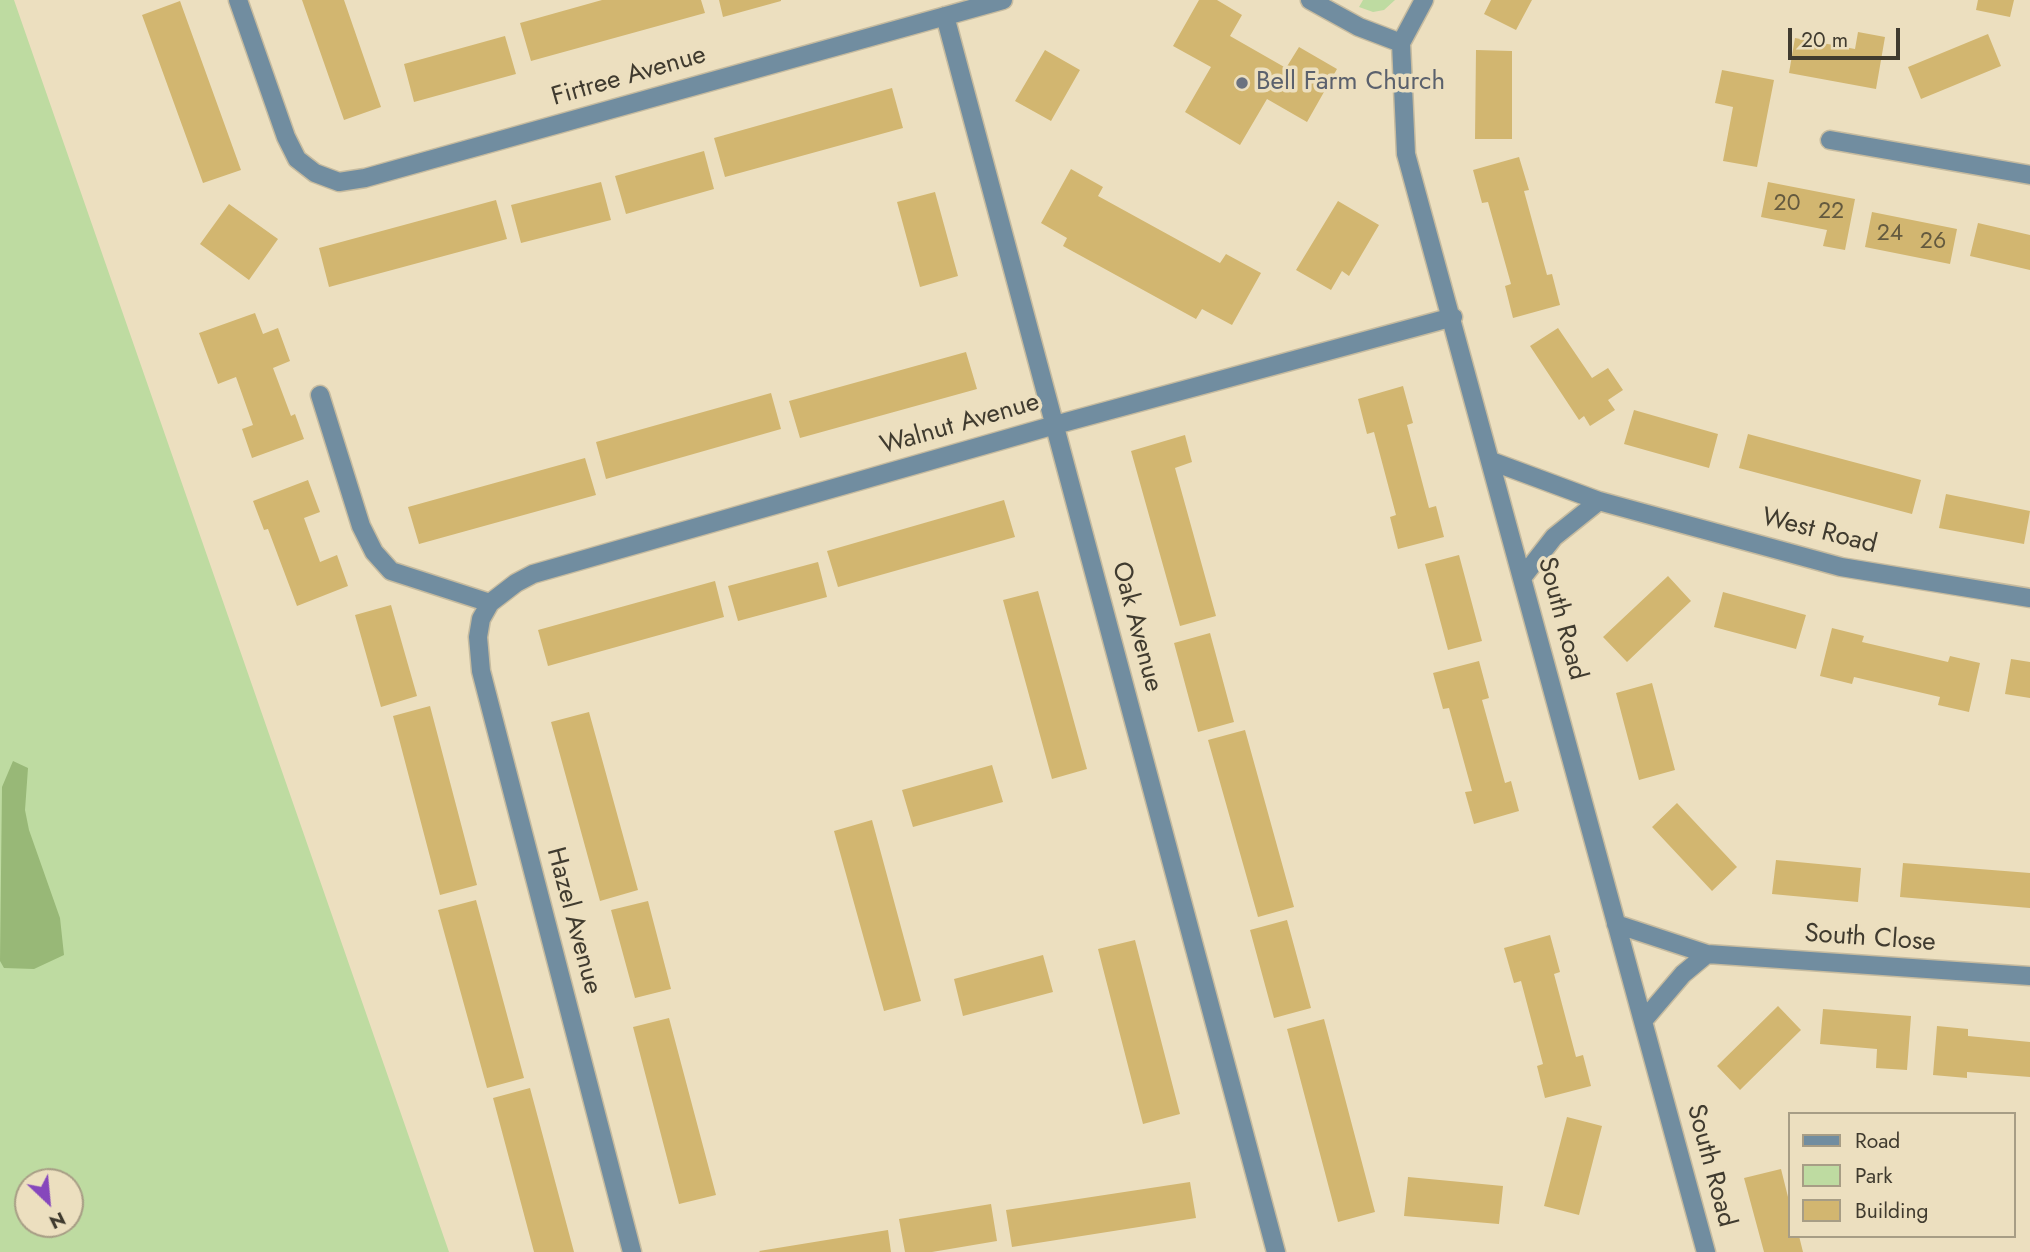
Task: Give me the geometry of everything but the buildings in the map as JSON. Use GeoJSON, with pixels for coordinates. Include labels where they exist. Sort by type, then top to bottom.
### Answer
{"type":"FeatureCollection","features":[{"type":"Feature","properties":{"kind":"street","name":"Firtree Avenue"},"geometry":{"type":"LineString","coordinates":[[238,0],[286,137],[297,159],[315,173],[339,182],[365,178],[1003,0]]}},
{"type":"Feature","properties":{"kind":"street"},"geometry":{"type":"LineString","coordinates":[[1310,0],[1359,27],[1401,43],[1424,0]]}},
{"type":"Feature","properties":{"kind":"street","name":"Oak Avenue"},"geometry":{"type":"LineString","coordinates":[[945,16],[1276,1252]]}},
{"type":"Feature","properties":{"kind":"street","name":"South Road"},"geometry":{"type":"LineString","coordinates":[[1401,43],[1406,154],[1453,317],[1706,1252]]}},
{"type":"Feature","properties":{"kind":"street"},"geometry":{"type":"LineString","coordinates":[[1830,140],[2030,175]]}},
{"type":"Feature","properties":{"kind":"street","name":"Walnut Avenue"},"geometry":{"type":"LineString","coordinates":[[490,603],[533,574],[1055,425],[1453,317]]}},
{"type":"Feature","properties":{"kind":"street"},"geometry":{"type":"LineString","coordinates":[[320,395],[361,526],[374,552],[391,571],[490,603]]}},
{"type":"Feature","properties":{"kind":"street","name":"West Road"},"geometry":{"type":"LineString","coordinates":[[1491,461],[1599,501],[1840,567],[2030,598]]}},
{"type":"Feature","properties":{"kind":"street"},"geometry":{"type":"LineString","coordinates":[[1522,578],[1554,537],[1599,501]]}},
{"type":"Feature","properties":{"kind":"street","name":"Hazel Avenue"},"geometry":{"type":"LineString","coordinates":[[490,603],[481,619],[478,638],[481,671],[632,1252]]}},
{"type":"Feature","properties":{"kind":"street","name":"South Close"},"geometry":{"type":"LineString","coordinates":[[1616,924],[1707,954],[2030,976]]}},
{"type":"Feature","properties":{"kind":"street"},"geometry":{"type":"LineString","coordinates":[[1643,1021],[1683,974],[1707,954]]}},
{"type":"Feature","properties":{"kind":"green space"},"geometry":{"type":"Polygon","coordinates":[[[0,0],[14,0],[449,1252],[0,1252],[0,0]]]}},
{"type":"Feature","properties":{"kind":"green space"},"geometry":{"type":"Polygon","coordinates":[[[1363,0],[1395,0],[1384,10],[1373,12],[1359,7],[1363,0]]]}},
{"type":"Feature","properties":{"kind":"green space"},"geometry":{"type":"Polygon","coordinates":[[[13,761],[28,768],[25,810],[29,830],[60,918],[64,955],[34,969],[4,968],[0,961],[2,787],[13,761]]]}},
{"type":"Feature","properties":{"kind":"place","name":"Bell Farm Church"},"geometry":{"type":"Point","coordinates":[1242,83]}}]}
